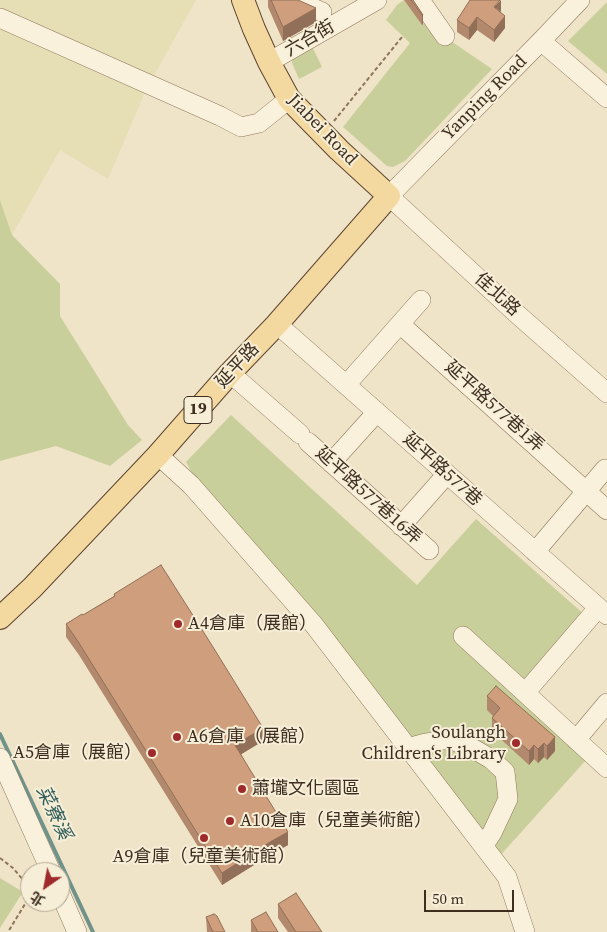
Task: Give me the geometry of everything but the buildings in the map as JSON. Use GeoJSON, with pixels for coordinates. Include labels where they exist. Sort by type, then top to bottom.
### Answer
{"type":"FeatureCollection","features":[{"type":"Feature","properties":{"kind":"main road","name":"Jiabei Road"},"geometry":{"type":"LineString","coordinates":[[249,2],[254,29],[289,99],[389,196]]}},
{"type":"Feature","properties":{"kind":"main road","name":"延平路"},"geometry":{"type":"LineString","coordinates":[[0,618],[32,588],[158,455],[230,374],[278,324],[389,196]]}},
{"type":"Feature","properties":{"kind":"street"},"geometry":{"type":"LineString","coordinates":[[295,0],[326,13]]}},
{"type":"Feature","properties":{"kind":"street","name":"六合街"},"geometry":{"type":"LineString","coordinates":[[269,62],[326,13],[377,0]]}},
{"type":"Feature","properties":{"kind":"street"},"geometry":{"type":"LineString","coordinates":[[420,0],[445,36]]}},
{"type":"Feature","properties":{"kind":"street","name":"Yanping Road"},"geometry":{"type":"LineString","coordinates":[[389,196],[580,0]]}},
{"type":"Feature","properties":{"kind":"street"},"geometry":{"type":"LineString","coordinates":[[0,18],[241,127],[259,123],[289,99]]}},
{"type":"Feature","properties":{"kind":"street"},"geometry":{"type":"LineString","coordinates":[[541,41],[607,98]]}},
{"type":"Feature","properties":{"kind":"street","name":"佳北路"},"geometry":{"type":"LineString","coordinates":[[389,196],[607,393]]}},
{"type":"Feature","properties":{"kind":"street"},"geometry":{"type":"LineString","coordinates":[[346,385],[421,300]]}},
{"type":"Feature","properties":{"kind":"street","name":"延平路577巷"},"geometry":{"type":"LineString","coordinates":[[278,324],[603,612]]}},
{"type":"Feature","properties":{"kind":"street","name":"延平路577巷1弄"},"geometry":{"type":"LineString","coordinates":[[400,324],[607,510]]}},
{"type":"Feature","properties":{"kind":"street","name":"延平路577巷16弄"},"geometry":{"type":"LineString","coordinates":[[230,374],[429,550]]}},
{"type":"Feature","properties":{"kind":"street"},"geometry":{"type":"LineString","coordinates":[[331,463],[377,412]]}},
{"type":"Feature","properties":{"kind":"street"},"geometry":{"type":"LineString","coordinates":[[158,455],[191,485],[314,625],[507,877],[526,932]]}},
{"type":"Feature","properties":{"kind":"street"},"geometry":{"type":"LineString","coordinates":[[535,552],[605,469]]}},
{"type":"Feature","properties":{"kind":"street"},"geometry":{"type":"LineString","coordinates":[[401,526],[447,474]]}},
{"type":"Feature","properties":{"kind":"street"},"geometry":{"type":"LineString","coordinates":[[525,693],[603,612]]}},
{"type":"Feature","properties":{"kind":"street"},"geometry":{"type":"LineString","coordinates":[[463,636],[607,768]]}},
{"type":"Feature","properties":{"kind":"street"},"geometry":{"type":"LineString","coordinates":[[576,740],[607,703]]}},
{"type":"Feature","properties":{"kind":"street"},"geometry":{"type":"LineString","coordinates":[[408,748],[449,739],[472,748],[491,759],[505,772],[508,799],[484,846]]}},
{"type":"Feature","properties":{"kind":"street"},"geometry":{"type":"LineString","coordinates":[[0,760],[46,862]]}},
{"type":"Feature","properties":{"kind":"street"},"geometry":{"type":"LineString","coordinates":[[69,912],[78,932]]}},
{"type":"Feature","properties":{"kind":"path"},"geometry":{"type":"LineString","coordinates":[[323,134],[402,38]]}},
{"type":"Feature","properties":{"kind":"path"},"geometry":{"type":"LineString","coordinates":[[0,858],[13,868],[24,881],[28,890],[26,904],[8,932]]}},
{"type":"Feature","properties":{"kind":"shaded area"},"geometry":{"type":"Polygon","coordinates":[[[0,0],[196,0],[146,90],[108,179],[60,150],[12,235],[0,200],[0,0]]]}},
{"type":"Feature","properties":{"kind":"green space"},"geometry":{"type":"Polygon","coordinates":[[[404,0],[422,24],[430,20],[442,35],[492,69],[405,161],[393,167],[387,166],[343,127],[410,43],[386,20],[397,5],[404,0]]]}},
{"type":"Feature","properties":{"kind":"green space"},"geometry":{"type":"Polygon","coordinates":[[[607,2],[607,74],[568,41],[607,2]]]}},
{"type":"Feature","properties":{"kind":"green space"},"geometry":{"type":"Polygon","coordinates":[[[311,44],[322,67],[299,79],[292,63],[293,53],[311,44]]]}},
{"type":"Feature","properties":{"kind":"green space"},"geometry":{"type":"Polygon","coordinates":[[[0,200],[12,235],[60,284],[60,316],[128,425],[142,440],[110,466],[56,446],[0,461],[0,200]]]}},
{"type":"Feature","properties":{"kind":"green space"},"geometry":{"type":"Polygon","coordinates":[[[231,415],[417,585],[476,519],[586,616],[521,683],[587,759],[498,858],[193,475],[186,462],[231,415]]]}},
{"type":"Feature","properties":{"kind":"green space"},"geometry":{"type":"Polygon","coordinates":[[[0,878],[20,890],[20,897],[0,928],[0,878]]]}},
{"type":"Feature","properties":{"kind":"waterway","name":"菜寮溪"},"geometry":{"type":"LineString","coordinates":[[0,734],[93,932]]}},
{"type":"Feature","properties":{"kind":"place","name":"A4倉庫（展館）"},"geometry":{"type":"Point","coordinates":[178,624]}},
{"type":"Feature","properties":{"kind":"place","name":"A6倉庫（展館）"},"geometry":{"type":"Point","coordinates":[177,737]}},
{"type":"Feature","properties":{"kind":"place","name":"Soulangh Children‘s Library"},"geometry":{"type":"Point","coordinates":[516,743]}},
{"type":"Feature","properties":{"kind":"place","name":"A5倉庫（展館）"},"geometry":{"type":"Point","coordinates":[152,753]}},
{"type":"Feature","properties":{"kind":"place","name":"蕭壠文化園區"},"geometry":{"type":"Point","coordinates":[242,789]}},
{"type":"Feature","properties":{"kind":"place","name":"A10倉庫（兒童美術館）"},"geometry":{"type":"Point","coordinates":[230,821]}},
{"type":"Feature","properties":{"kind":"place","name":"A9倉庫（兒童美術館）"},"geometry":{"type":"Point","coordinates":[204,838]}}]}
